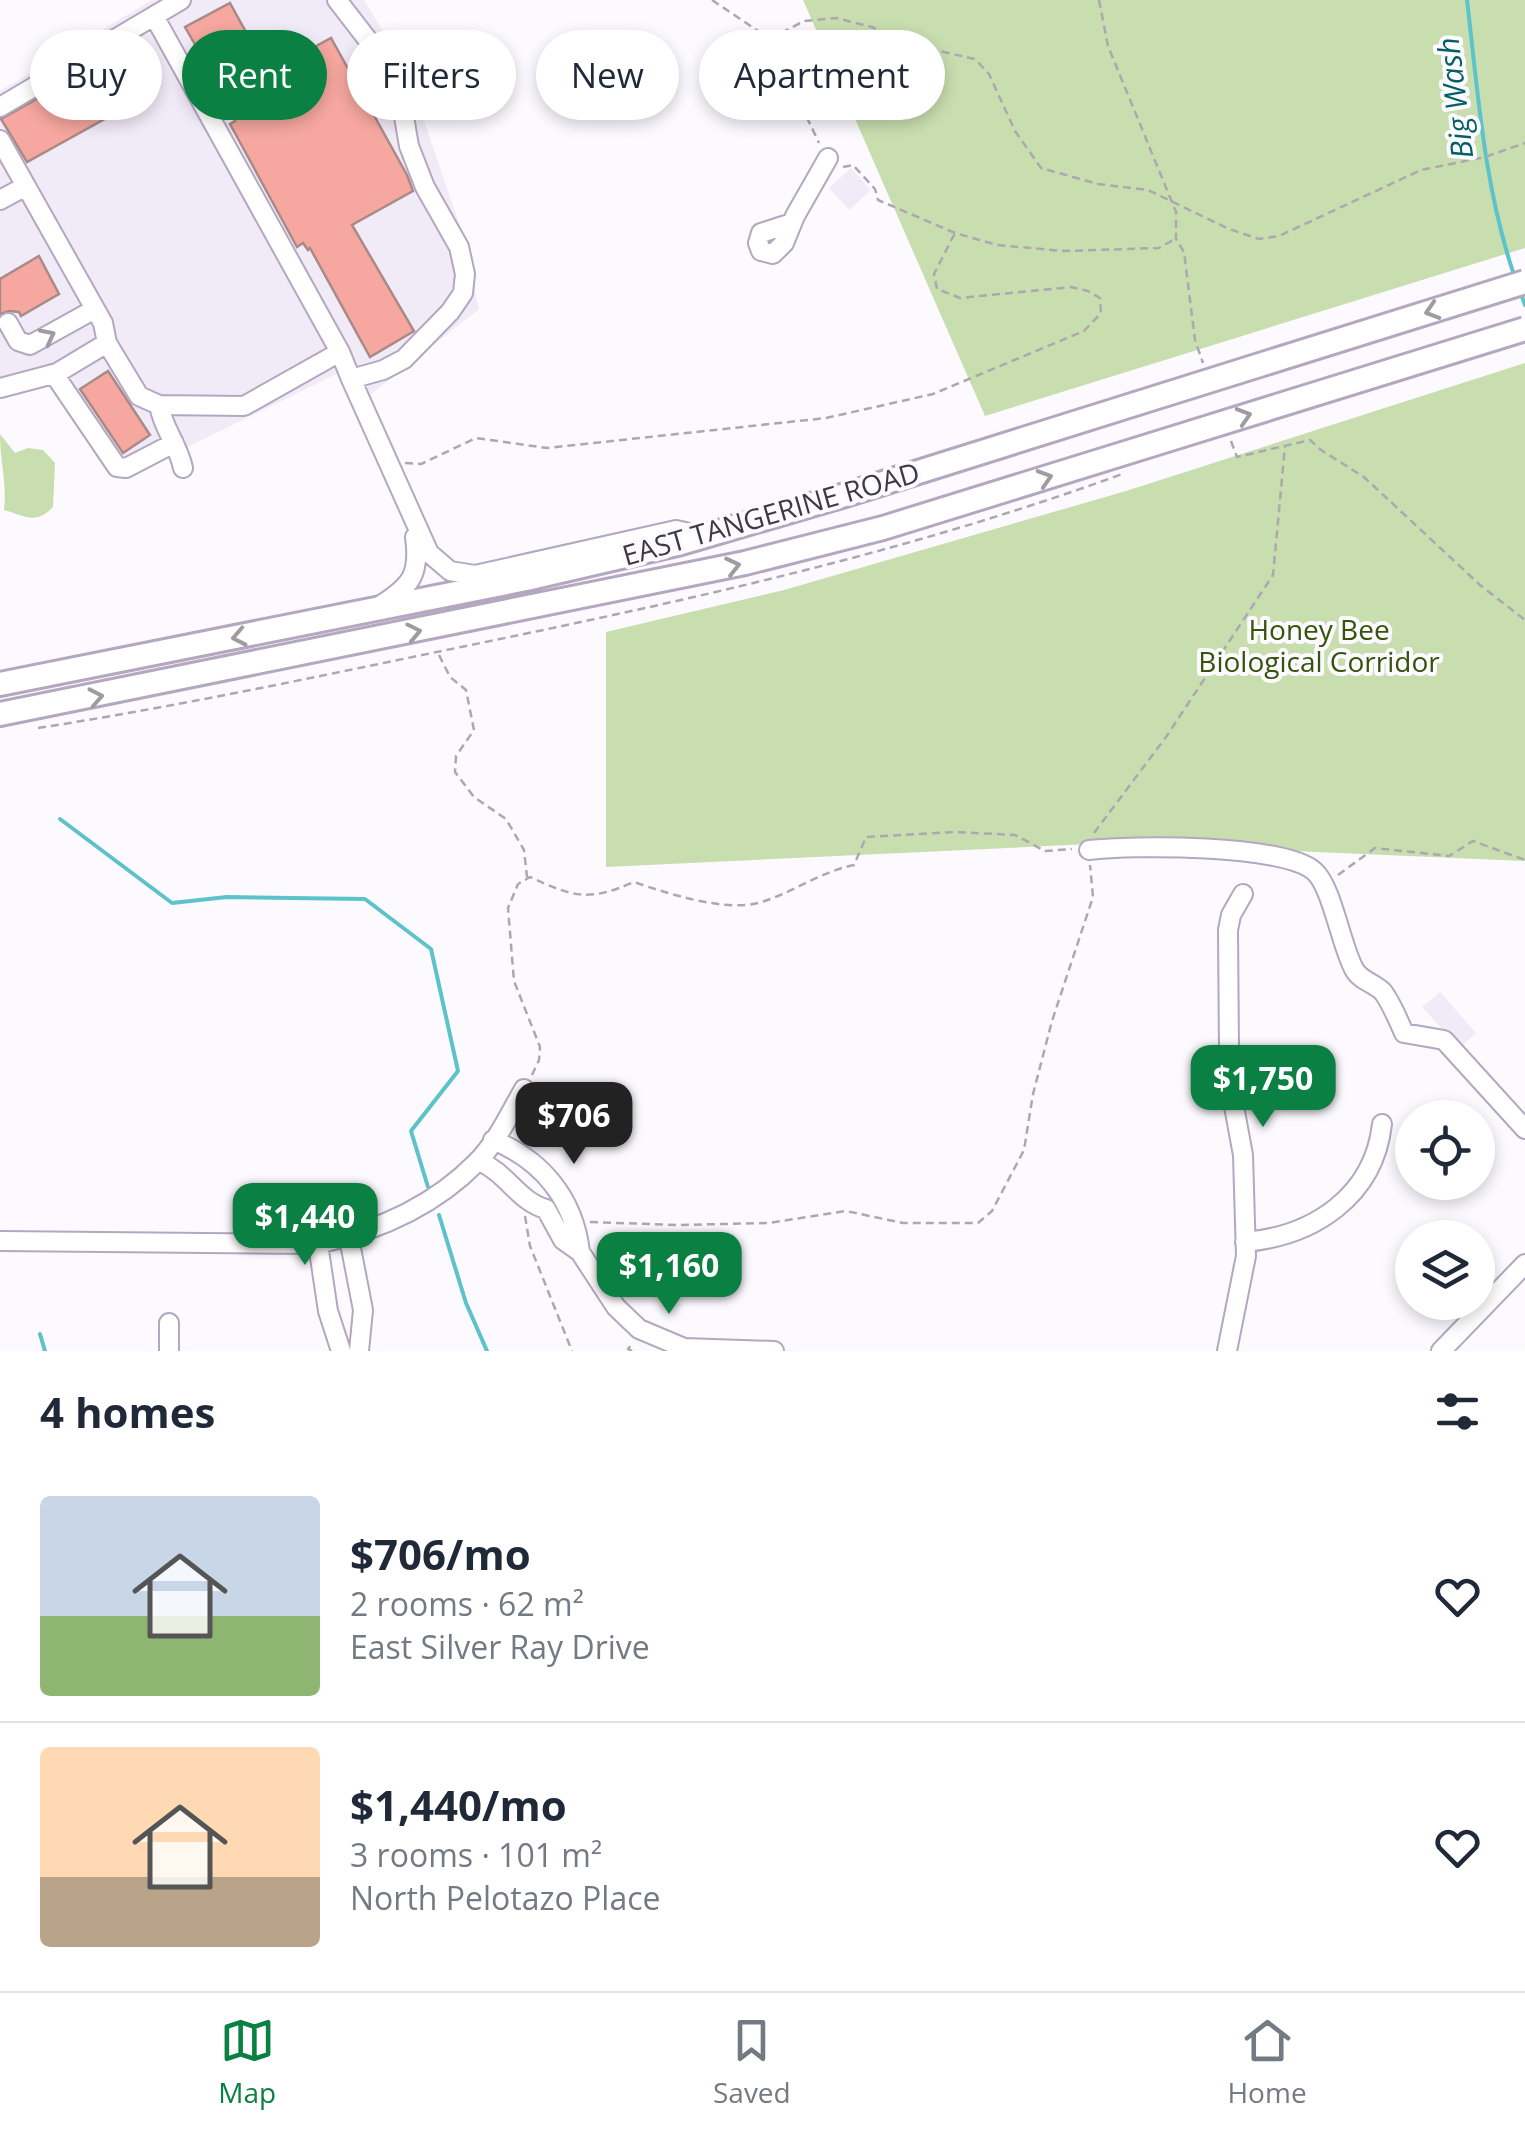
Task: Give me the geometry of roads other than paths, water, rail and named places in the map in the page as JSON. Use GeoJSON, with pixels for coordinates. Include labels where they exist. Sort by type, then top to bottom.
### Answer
{"type":"FeatureCollection","features":[{"type":"Feature","properties":{"kind":"main road","name":"EAST TANGERINE ROAD"},"geometry":{"type":"LineString","coordinates":[[0,684],[583,566],[704,536],[1525,282]]}},
{"type":"Feature","properties":{"kind":"main road","name":"EAST TANGERINE ROAD"},"geometry":{"type":"LineString","coordinates":[[0,714],[745,563],[883,528],[1525,328]]}},
{"type":"Feature","properties":{"kind":"street"},"geometry":{"type":"LineString","coordinates":[[0,106],[181,0]]}},
{"type":"Feature","properties":{"kind":"street"},"geometry":{"type":"LineString","coordinates":[[337,0],[371,44],[403,111],[409,146],[424,188],[459,247],[465,274],[463,293],[450,312],[404,359],[351,378]]}},
{"type":"Feature","properties":{"kind":"street"},"geometry":{"type":"LineString","coordinates":[[154,16],[340,352],[429,553],[450,570],[476,576],[676,530],[704,536]]}},
{"type":"Feature","properties":{"kind":"street"},"geometry":{"type":"LineString","coordinates":[[0,140],[139,396],[159,404],[244,406],[340,352]]}},
{"type":"Feature","properties":{"kind":"street"},"geometry":{"type":"LineString","coordinates":[[792,223],[828,158]]}},
{"type":"Feature","properties":{"kind":"street"},"geometry":{"type":"LineString","coordinates":[[0,200],[26,186]]}},
{"type":"Feature","properties":{"kind":"street"},"geometry":{"type":"LineString","coordinates":[[8,322],[18,342],[30,345],[94,309]]}},
{"type":"Feature","properties":{"kind":"street"},"geometry":{"type":"LineString","coordinates":[[0,388],[54,374],[108,343]]}},
{"type":"Feature","properties":{"kind":"street"},"geometry":{"type":"LineString","coordinates":[[54,374],[117,467],[126,468],[174,443]]}},
{"type":"Feature","properties":{"kind":"street"},"geometry":{"type":"LineString","coordinates":[[159,404],[162,426],[174,443],[183,468]]}},
{"type":"Feature","properties":{"kind":"street"},"geometry":{"type":"LineString","coordinates":[[373,610],[404,590],[418,563],[413,516]]}},
{"type":"Feature","properties":{"kind":"street"},"geometry":{"type":"LineString","coordinates":[[1089,850],[1123,846],[1246,852],[1295,861],[1314,870],[1325,885],[1356,974],[1382,990],[1404,1033],[1444,1040],[1525,1129]]}},
{"type":"Feature","properties":{"kind":"street"},"geometry":{"type":"LineString","coordinates":[[1227,1351],[1246,1242],[1243,1155],[1229,1050],[1228,930],[1243,894]]}},
{"type":"Feature","properties":{"kind":"street"},"geometry":{"type":"LineString","coordinates":[[0,1241],[318,1244],[348,1238],[420,1207],[479,1160],[524,1089]]}},
{"type":"Feature","properties":{"kind":"street"},"geometry":{"type":"LineString","coordinates":[[1246,1242],[1276,1239],[1305,1229],[1332,1211],[1353,1192],[1374,1162],[1382,1124]]}},
{"type":"Feature","properties":{"kind":"street"},"geometry":{"type":"LineString","coordinates":[[493,1140],[514,1149],[556,1183],[574,1223],[580,1252],[616,1307],[641,1330],[684,1348],[774,1351]]}},
{"type":"Feature","properties":{"kind":"street"},"geometry":{"type":"LineString","coordinates":[[479,1160],[498,1169],[531,1202],[546,1210],[563,1240],[580,1252]]}},
{"type":"Feature","properties":{"kind":"street"},"geometry":{"type":"LineString","coordinates":[[348,1238],[363,1310],[359,1351]]}},
{"type":"Feature","properties":{"kind":"street"},"geometry":{"type":"LineString","coordinates":[[318,1244],[328,1310],[341,1351]]}},
{"type":"Feature","properties":{"kind":"street"},"geometry":{"type":"LineString","coordinates":[[1441,1351],[1525,1264]]}},
{"type":"Feature","properties":{"kind":"street"},"geometry":{"type":"LineString","coordinates":[[169,1323],[169,1351]]}},
{"type":"Feature","properties":{"kind":"waterway","name":"Big Wash"},"geometry":{"type":"LineString","coordinates":[[1467,0],[1489,173],[1514,275]]}},
{"type":"Feature","properties":{"kind":"waterway","name":"Big Wash"},"geometry":{"type":"LineString","coordinates":[[1521,294],[1525,305]]}},
{"type":"Feature","properties":{"kind":"waterway"},"geometry":{"type":"LineString","coordinates":[[60,819],[172,903],[227,897],[365,899],[431,949],[458,1071],[411,1131],[428,1187]]}},
{"type":"Feature","properties":{"kind":"waterway"},"geometry":{"type":"LineString","coordinates":[[439,1215],[466,1303],[487,1351]]}},
{"type":"Feature","properties":{"kind":"waterway"},"geometry":{"type":"LineString","coordinates":[[40,1334],[45,1351]]}},
{"type":"Feature","properties":{"kind":"park label","name":"Honey Bee Biological Corridor"},"geometry":{"type":"Point","coordinates":[1319,646]}}]}
